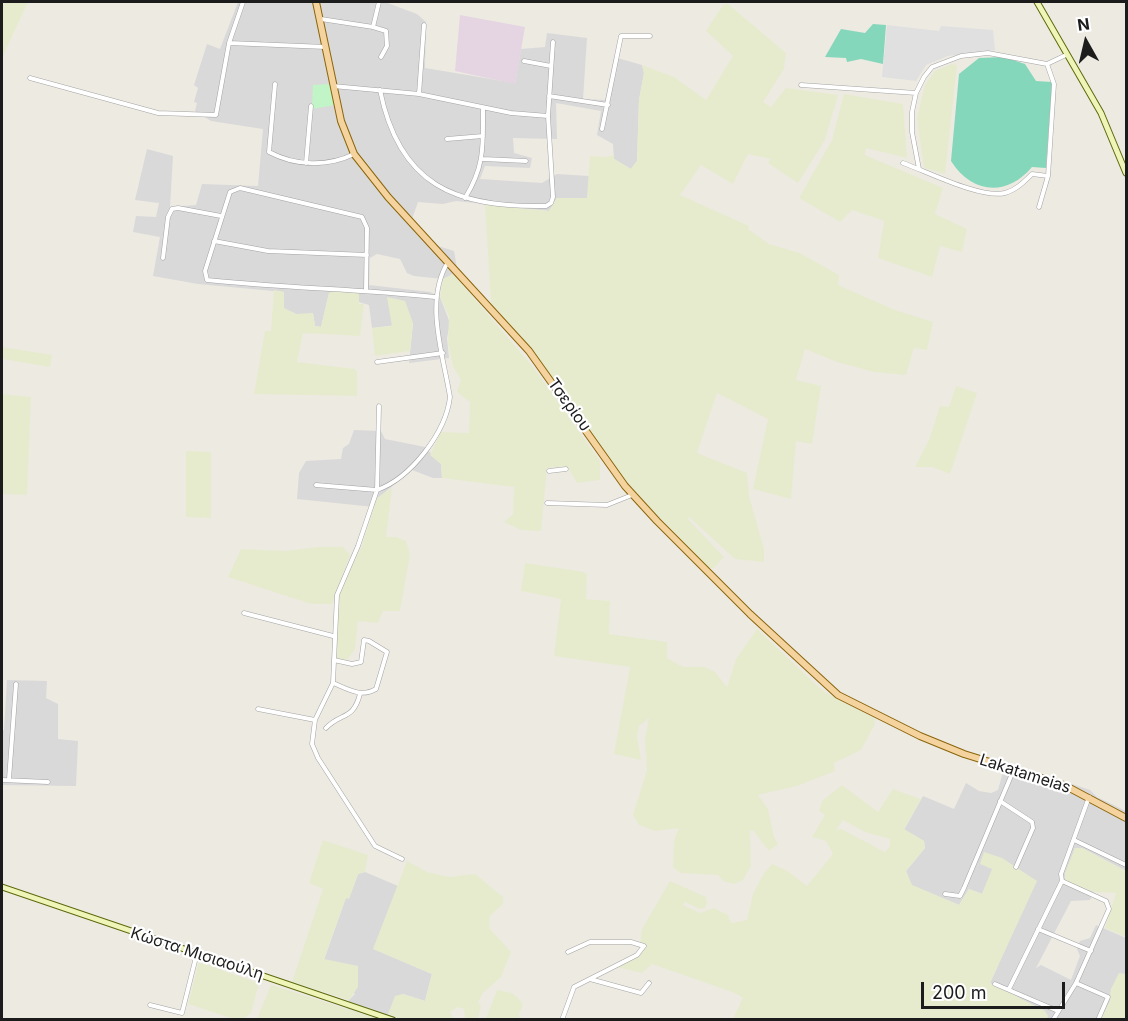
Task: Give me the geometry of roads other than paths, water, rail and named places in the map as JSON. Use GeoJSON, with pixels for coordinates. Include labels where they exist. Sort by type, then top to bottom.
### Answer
{"type":"FeatureCollection","features":[{"type":"Feature","properties":{"kind":"main road","name":"Τσερίου"},"geometry":{"type":"LineString","coordinates":[[316,2],[341,121],[354,154],[388,197],[529,351],[632,495],[823,683],[852,703],[920,736]]}},
{"type":"Feature","properties":{"kind":"main road","name":"Lakatameias"},"geometry":{"type":"LineString","coordinates":[[920,736],[984,761],[1014,768],[1089,797],[1126,818]]}},
{"type":"Feature","properties":{"kind":"street"},"geometry":{"type":"LineString","coordinates":[[30,78],[158,113],[216,115],[229,43],[243,2]]}},
{"type":"Feature","properties":{"kind":"street"},"geometry":{"type":"LineString","coordinates":[[373,27],[379,2]]}},
{"type":"Feature","properties":{"kind":"street"},"geometry":{"type":"LineString","coordinates":[[1037,2],[1101,113],[1126,173]]}},
{"type":"Feature","properties":{"kind":"street"},"geometry":{"type":"LineString","coordinates":[[321,19],[386,31],[387,46],[381,57]]}},
{"type":"Feature","properties":{"kind":"street"},"geometry":{"type":"LineString","coordinates":[[419,94],[424,25]]}},
{"type":"Feature","properties":{"kind":"street"},"geometry":{"type":"LineString","coordinates":[[602,129],[621,36],[650,36]]}},
{"type":"Feature","properties":{"kind":"street"},"geometry":{"type":"LineString","coordinates":[[380,90],[386,120],[395,141],[406,157],[435,184],[465,198],[498,204],[550,204],[553,197],[548,116],[553,42]]}},
{"type":"Feature","properties":{"kind":"street"},"geometry":{"type":"LineString","coordinates":[[229,43],[326,47]]}},
{"type":"Feature","properties":{"kind":"street"},"geometry":{"type":"LineString","coordinates":[[920,169],[912,132],[916,93],[924,76],[932,67],[961,56],[988,53],[1047,64],[1066,55]]}},
{"type":"Feature","properties":{"kind":"street"},"geometry":{"type":"LineString","coordinates":[[524,62],[551,66]]}},
{"type":"Feature","properties":{"kind":"street"},"geometry":{"type":"LineString","coordinates":[[1039,207],[1047,176],[1054,84],[1047,64]]}},
{"type":"Feature","properties":{"kind":"street"},"geometry":{"type":"LineString","coordinates":[[275,84],[275,111],[268,149],[271,154],[306,163],[344,159],[354,154]]}},
{"type":"Feature","properties":{"kind":"street"},"geometry":{"type":"LineString","coordinates":[[801,85],[916,93]]}},
{"type":"Feature","properties":{"kind":"street"},"geometry":{"type":"LineString","coordinates":[[333,86],[419,94],[483,108],[548,116]]}},
{"type":"Feature","properties":{"kind":"street"},"geometry":{"type":"LineString","coordinates":[[549,96],[608,105]]}},
{"type":"Feature","properties":{"kind":"street"},"geometry":{"type":"LineString","coordinates":[[306,163],[311,106]]}},
{"type":"Feature","properties":{"kind":"street"},"geometry":{"type":"LineString","coordinates":[[465,198],[477,179],[483,159],[483,108]]}},
{"type":"Feature","properties":{"kind":"street"},"geometry":{"type":"LineString","coordinates":[[447,139],[483,136]]}},
{"type":"Feature","properties":{"kind":"street"},"geometry":{"type":"LineString","coordinates":[[483,159],[526,161]]}},
{"type":"Feature","properties":{"kind":"street"},"geometry":{"type":"LineString","coordinates":[[903,163],[989,194],[1006,193],[1019,186],[1032,174],[1047,176]]}},
{"type":"Feature","properties":{"kind":"street"},"geometry":{"type":"LineString","coordinates":[[366,290],[368,228],[362,218],[238,188],[230,192],[205,271],[207,280],[304,290],[366,290],[435,297]]}},
{"type":"Feature","properties":{"kind":"street"},"geometry":{"type":"LineString","coordinates":[[163,258],[168,217],[172,210],[178,208],[221,216]]}},
{"type":"Feature","properties":{"kind":"street"},"geometry":{"type":"LineString","coordinates":[[214,241],[268,250],[367,255]]}},
{"type":"Feature","properties":{"kind":"street"},"geometry":{"type":"LineString","coordinates":[[316,485],[377,490],[386,487],[425,455],[448,410],[450,397],[435,297],[440,275],[448,261]]}},
{"type":"Feature","properties":{"kind":"street"},"geometry":{"type":"LineString","coordinates":[[377,362],[443,353]]}},
{"type":"Feature","properties":{"kind":"street"},"geometry":{"type":"LineString","coordinates":[[379,406],[377,490],[358,546],[341,581],[337,595],[333,636],[333,683],[315,720],[312,744],[318,758],[375,846],[402,859]]}},
{"type":"Feature","properties":{"kind":"street"},"geometry":{"type":"LineString","coordinates":[[549,471],[566,469]]}},
{"type":"Feature","properties":{"kind":"street"},"geometry":{"type":"LineString","coordinates":[[547,503],[607,505],[632,495]]}},
{"type":"Feature","properties":{"kind":"street"},"geometry":{"type":"LineString","coordinates":[[244,613],[333,636]]}},
{"type":"Feature","properties":{"kind":"street"},"geometry":{"type":"LineString","coordinates":[[333,683],[360,694],[376,688],[387,652],[364,640],[361,662],[352,664],[334,660]]}},
{"type":"Feature","properties":{"kind":"street"},"geometry":{"type":"LineString","coordinates":[[9,779],[16,684]]}},
{"type":"Feature","properties":{"kind":"street"},"geometry":{"type":"LineString","coordinates":[[326,728],[334,720],[347,717],[357,707],[360,694]]}},
{"type":"Feature","properties":{"kind":"street"},"geometry":{"type":"LineString","coordinates":[[258,709],[315,720]]}},
{"type":"Feature","properties":{"kind":"street"},"geometry":{"type":"LineString","coordinates":[[945,894],[960,896],[1014,768]]}},
{"type":"Feature","properties":{"kind":"street"},"geometry":{"type":"LineString","coordinates":[[2,780],[48,782]]}},
{"type":"Feature","properties":{"kind":"street"},"geometry":{"type":"LineString","coordinates":[[1009,989],[1062,881],[1061,874],[1089,797]]}},
{"type":"Feature","properties":{"kind":"street"},"geometry":{"type":"LineString","coordinates":[[1000,801],[1032,822],[1033,828],[1016,867]]}},
{"type":"Feature","properties":{"kind":"street"},"geometry":{"type":"LineString","coordinates":[[1074,840],[1126,865]]}},
{"type":"Feature","properties":{"kind":"street"},"geometry":{"type":"LineString","coordinates":[[1053,1020],[1076,983],[1109,905],[1062,881]]}},
{"type":"Feature","properties":{"kind":"street","name":"Κώστα Μισιαούλη"},"geometry":{"type":"LineString","coordinates":[[2,887],[393,1020]]}},
{"type":"Feature","properties":{"kind":"street"},"geometry":{"type":"LineString","coordinates":[[1038,929],[1091,951]]}},
{"type":"Feature","properties":{"kind":"street"},"geometry":{"type":"LineString","coordinates":[[562,1020],[574,987],[637,955],[644,946],[631,942],[590,942],[568,952]]}},
{"type":"Feature","properties":{"kind":"street"},"geometry":{"type":"LineString","coordinates":[[150,1005],[182,1013],[197,953]]}},
{"type":"Feature","properties":{"kind":"street"},"geometry":{"type":"LineString","coordinates":[[590,978],[641,993],[649,983]]}},
{"type":"Feature","properties":{"kind":"street"},"geometry":{"type":"LineString","coordinates":[[1076,983],[1107,997],[1098,1020]]}},
{"type":"Feature","properties":{"kind":"street"},"geometry":{"type":"LineString","coordinates":[[995,984],[1058,1011]]}}]}
